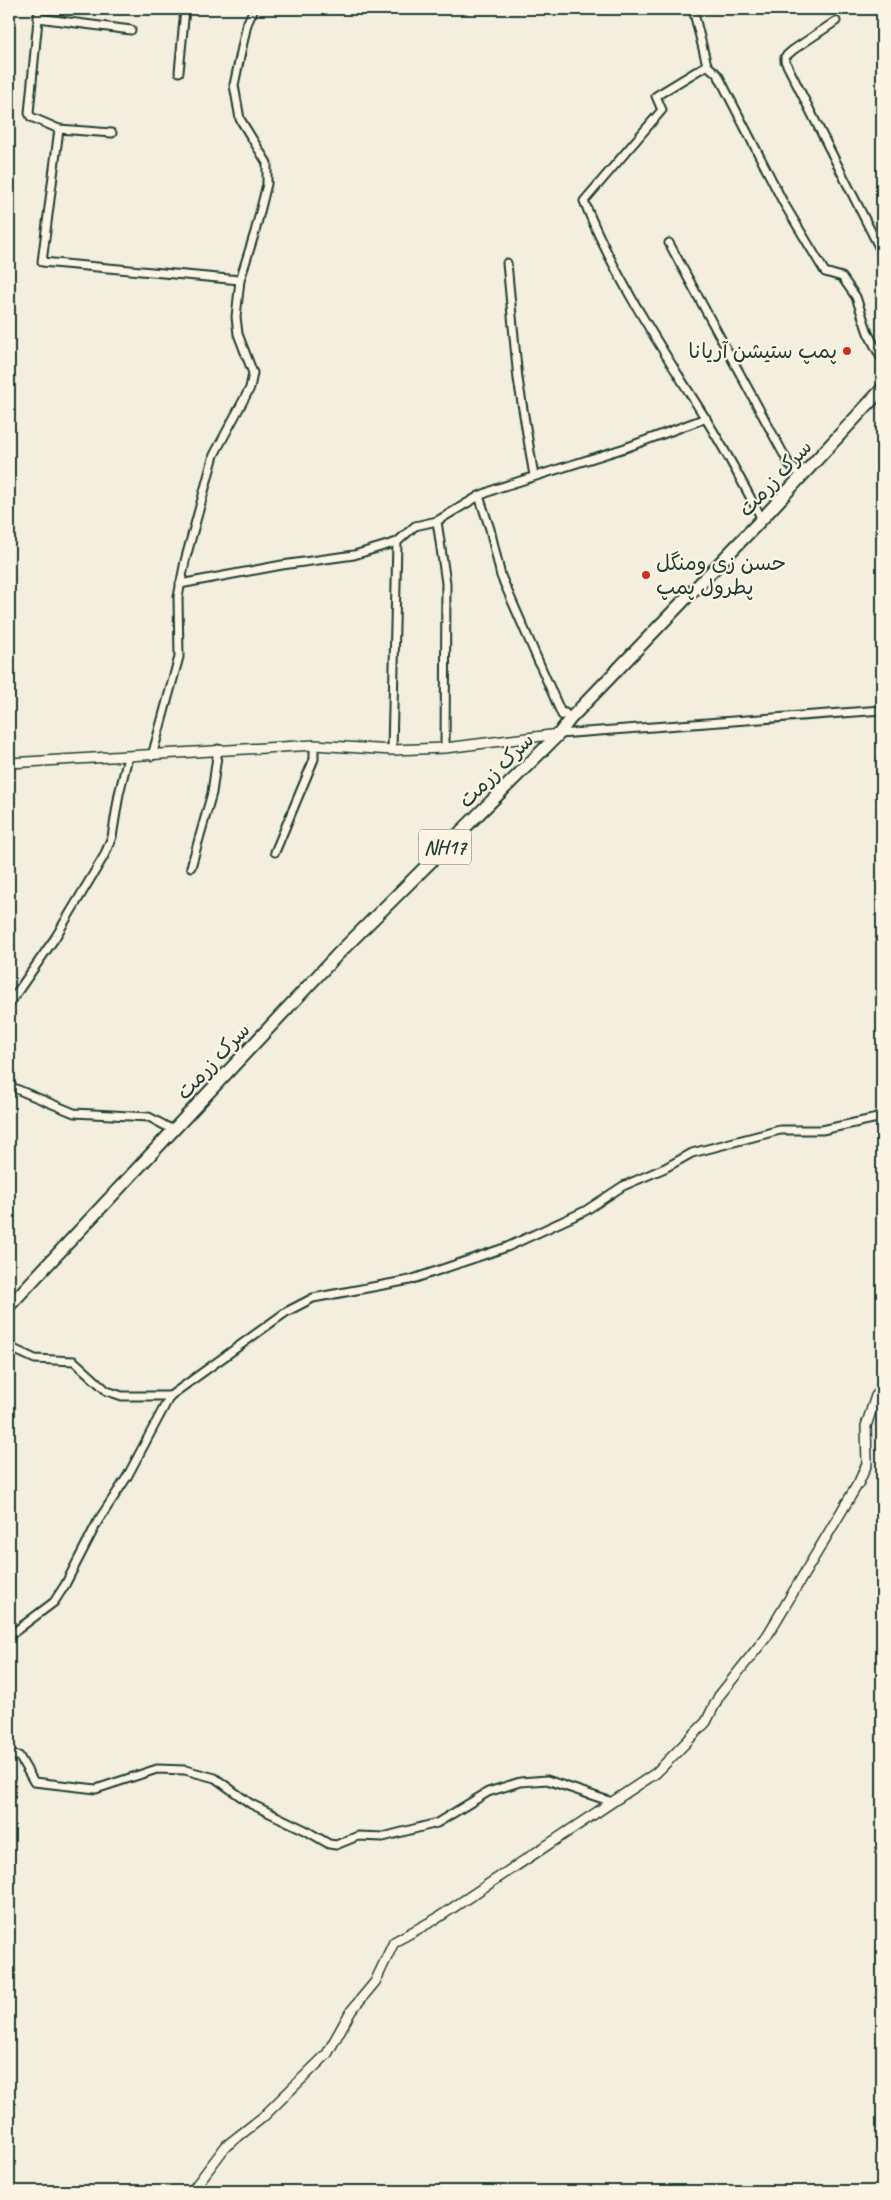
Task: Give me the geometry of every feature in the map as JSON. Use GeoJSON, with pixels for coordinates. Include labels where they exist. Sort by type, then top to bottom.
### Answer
{"type":"FeatureCollection","features":[{"type":"Feature","properties":{"kind":"highway","name":"سرک زرمت"},"geometry":{"type":"LineString","coordinates":[[9,1306],[338,954],[559,734],[570,719],[881,392]]}},
{"type":"Feature","properties":{"kind":"street"},"geometry":{"type":"LineString","coordinates":[[39,9],[31,117],[59,130],[112,133]]}},
{"type":"Feature","properties":{"kind":"street"},"geometry":{"type":"LineString","coordinates":[[179,72],[185,9]]}},
{"type":"Feature","properties":{"kind":"street"},"geometry":{"type":"LineString","coordinates":[[152,756],[179,657],[178,597],[185,561],[214,455],[250,388],[253,373],[238,334],[236,317],[240,280],[267,184],[268,162],[240,119],[234,86],[247,24],[254,9]]}},
{"type":"Feature","properties":{"kind":"street"},"geometry":{"type":"LineString","coordinates":[[693,9],[707,65],[718,75],[783,202],[825,272],[842,277],[856,296],[868,332],[880,356]]}},
{"type":"Feature","properties":{"kind":"street"},"geometry":{"type":"LineString","coordinates":[[38,18],[131,30]]}},
{"type":"Feature","properties":{"kind":"street"},"geometry":{"type":"LineString","coordinates":[[836,21],[793,50],[785,57],[785,61],[882,253]]}},
{"type":"Feature","properties":{"kind":"street"},"geometry":{"type":"LineString","coordinates":[[707,65],[656,96],[662,110],[584,201],[595,228],[650,329],[706,418],[762,518]]}},
{"type":"Feature","properties":{"kind":"street"},"geometry":{"type":"LineString","coordinates":[[59,130],[42,262],[240,280]]}},
{"type":"Feature","properties":{"kind":"street"},"geometry":{"type":"LineString","coordinates":[[669,243],[789,464],[802,476]]}},
{"type":"Feature","properties":{"kind":"street"},"geometry":{"type":"LineString","coordinates":[[506,264],[518,379],[534,476]]}},
{"type":"Feature","properties":{"kind":"street"},"geometry":{"type":"LineString","coordinates":[[180,584],[282,565],[354,555],[397,542],[415,526],[437,522],[479,496],[534,476],[625,448],[706,418]]}},
{"type":"Feature","properties":{"kind":"street"},"geometry":{"type":"LineString","coordinates":[[479,496],[490,529],[501,576],[562,715],[565,713],[570,719]]}},
{"type":"Feature","properties":{"kind":"street"},"geometry":{"type":"LineString","coordinates":[[437,522],[446,583],[445,748]]}},
{"type":"Feature","properties":{"kind":"street"},"geometry":{"type":"LineString","coordinates":[[392,750],[397,542]]}},
{"type":"Feature","properties":{"kind":"street"},"geometry":{"type":"LineString","coordinates":[[9,763],[152,756],[218,749],[314,745],[392,750],[445,748],[559,734],[882,710]]}},
{"type":"Feature","properties":{"kind":"street"},"geometry":{"type":"LineString","coordinates":[[275,852],[314,758],[314,745]]}},
{"type":"Feature","properties":{"kind":"street"},"geometry":{"type":"LineString","coordinates":[[191,867],[212,793],[218,749]]}},
{"type":"Feature","properties":{"kind":"street"},"geometry":{"type":"LineString","coordinates":[[9,1004],[55,938],[104,856],[112,837],[119,794],[128,757]]}},
{"type":"Feature","properties":{"kind":"street"},"geometry":{"type":"LineString","coordinates":[[9,1086],[74,1112],[149,1117],[173,1130]]}},
{"type":"Feature","properties":{"kind":"street"},"geometry":{"type":"LineString","coordinates":[[9,1636],[54,1602],[98,1521],[144,1446],[170,1396],[286,1312],[313,1298],[410,1280],[506,1247],[585,1211],[623,1186],[665,1168],[692,1153],[780,1130],[822,1130],[882,1117]]}},
{"type":"Feature","properties":{"kind":"street"},"geometry":{"type":"LineString","coordinates":[[9,1348],[35,1359],[74,1361],[107,1391],[122,1396],[170,1396]]}},
{"type":"Feature","properties":{"kind":"street"},"geometry":{"type":"LineString","coordinates":[[192,2191],[226,2146],[263,2117],[327,2054],[351,2011],[375,1982],[394,1942],[436,1919],[656,1773],[706,1722],[719,1696],[767,1636],[859,1482],[867,1464],[866,1426],[880,1396]]}},
{"type":"Feature","properties":{"kind":"street"},"geometry":{"type":"LineString","coordinates":[[9,1755],[19,1756],[34,1782],[96,1789],[157,1769],[185,1770],[215,1778],[251,1804],[329,1844],[336,1845],[358,1836],[383,1837],[437,1823],[488,1792],[520,1782],[547,1780],[612,1802]]}},
{"type":"Feature","properties":{"kind":"place","name":"پمپ ستیشن آریانا"},"geometry":{"type":"Point","coordinates":[847,351]}},
{"type":"Feature","properties":{"kind":"place","name":"حسن زی ومنگل پطرول پمپ"},"geometry":{"type":"Point","coordinates":[646,575]}}]}
